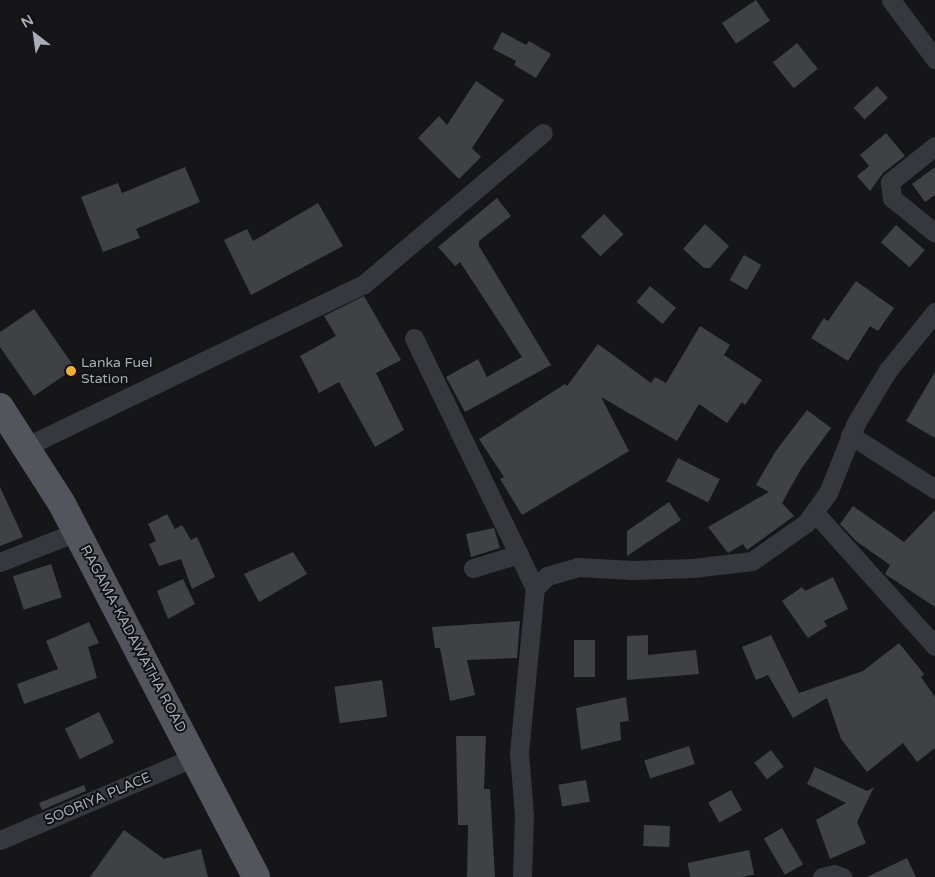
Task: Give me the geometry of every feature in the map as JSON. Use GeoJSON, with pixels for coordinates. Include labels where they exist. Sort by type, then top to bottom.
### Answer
{"type":"FeatureCollection","features":[{"type":"Feature","properties":{"kind":"main road","name":"RAGAMA-KADAWATHA ROAD"},"geometry":{"type":"LineString","coordinates":[[0,407],[76,532],[256,877]]}},
{"type":"Feature","properties":{"kind":"street"},"geometry":{"type":"LineString","coordinates":[[891,0],[935,59]]}},
{"type":"Feature","properties":{"kind":"street"},"geometry":{"type":"LineString","coordinates":[[26,448],[364,284],[543,133]]}},
{"type":"Feature","properties":{"kind":"street"},"geometry":{"type":"LineString","coordinates":[[935,146],[890,182],[892,198],[935,233]]}},
{"type":"Feature","properties":{"kind":"street"},"geometry":{"type":"LineString","coordinates":[[535,588],[547,576],[578,567],[693,568],[752,561],[806,523],[828,492],[850,435],[888,370],[935,312]]}},
{"type":"Feature","properties":{"kind":"street"},"geometry":{"type":"LineString","coordinates":[[414,338],[535,588],[519,753],[524,816],[522,877]]}},
{"type":"Feature","properties":{"kind":"street"},"geometry":{"type":"LineString","coordinates":[[850,435],[935,489]]}},
{"type":"Feature","properties":{"kind":"street"},"geometry":{"type":"LineString","coordinates":[[814,512],[935,646]]}},
{"type":"Feature","properties":{"kind":"street"},"geometry":{"type":"LineString","coordinates":[[0,562],[76,532]]}},
{"type":"Feature","properties":{"kind":"street"},"geometry":{"type":"LineString","coordinates":[[473,568],[519,554]]}},
{"type":"Feature","properties":{"kind":"street","name":"SOORIYA PLACE"},"geometry":{"type":"LineString","coordinates":[[0,840],[195,757]]}},
{"type":"Feature","properties":{"kind":"street"},"geometry":{"type":"LineString","coordinates":[[822,877],[834,874],[842,877]]}},
{"type":"Feature","properties":{"kind":"building"},"geometry":{"type":"Polygon","coordinates":[[[756,0],[770,21],[736,44],[722,23],[756,0]]]}},
{"type":"Feature","properties":{"kind":"building"},"geometry":{"type":"Polygon","coordinates":[[[502,32],[526,45],[529,41],[551,54],[536,78],[514,65],[516,61],[493,49],[502,32]]]}},
{"type":"Feature","properties":{"kind":"building"},"geometry":{"type":"Polygon","coordinates":[[[797,43],[818,69],[794,88],[773,63],[797,43]]]}},
{"type":"Feature","properties":{"kind":"building"},"geometry":{"type":"Polygon","coordinates":[[[476,81],[504,100],[472,148],[481,157],[459,179],[418,138],[439,116],[447,125],[476,81]]]}},
{"type":"Feature","properties":{"kind":"building"},"geometry":{"type":"Polygon","coordinates":[[[877,86],[888,98],[865,120],[854,108],[877,86]]]}},
{"type":"Feature","properties":{"kind":"building"},"geometry":{"type":"Polygon","coordinates":[[[886,133],[905,156],[883,173],[870,191],[857,176],[869,166],[860,155],[886,133]]]}},
{"type":"Feature","properties":{"kind":"building"},"geometry":{"type":"Polygon","coordinates":[[[185,167],[200,202],[136,229],[140,238],[103,252],[81,197],[118,183],[122,193],[185,167]]]}},
{"type":"Feature","properties":{"kind":"building"},"geometry":{"type":"Polygon","coordinates":[[[935,167],[935,195],[925,202],[912,184],[935,167]]]}},
{"type":"Feature","properties":{"kind":"building"},"geometry":{"type":"Polygon","coordinates":[[[497,198],[511,216],[479,241],[479,246],[551,365],[465,412],[446,377],[478,359],[487,377],[522,357],[460,262],[455,266],[438,247],[497,198]]]}},
{"type":"Feature","properties":{"kind":"building"},"geometry":{"type":"Polygon","coordinates":[[[318,203],[343,246],[251,295],[224,240],[247,229],[253,241],[318,203]]]}},
{"type":"Feature","properties":{"kind":"building"},"geometry":{"type":"Polygon","coordinates":[[[604,214],[623,234],[600,256],[581,236],[604,214]]]}},
{"type":"Feature","properties":{"kind":"building"},"geometry":{"type":"Polygon","coordinates":[[[705,224],[729,246],[710,268],[704,268],[683,249],[705,224]]]}},
{"type":"Feature","properties":{"kind":"building"},"geometry":{"type":"Polygon","coordinates":[[[896,225],[925,250],[910,267],[881,242],[896,225]]]}},
{"type":"Feature","properties":{"kind":"building"},"geometry":{"type":"Polygon","coordinates":[[[744,255],[761,265],[747,290],[730,280],[744,255]]]}},
{"type":"Feature","properties":{"kind":"building"},"geometry":{"type":"Polygon","coordinates":[[[856,281],[894,308],[878,331],[870,326],[848,361],[811,338],[824,318],[828,321],[856,281]]]}},
{"type":"Feature","properties":{"kind":"building"},"geometry":{"type":"Polygon","coordinates":[[[650,286],[676,308],[663,324],[637,302],[650,286]]]}},
{"type":"Feature","properties":{"kind":"building"},"geometry":{"type":"Polygon","coordinates":[[[364,296],[401,360],[376,373],[404,430],[375,447],[339,382],[319,393],[300,356],[336,336],[324,316],[364,296]]]}},
{"type":"Feature","properties":{"kind":"building"},"geometry":{"type":"Polygon","coordinates":[[[34,309],[75,368],[34,396],[0,347],[0,332],[34,309]]]}},
{"type":"Feature","properties":{"kind":"building"},"geometry":{"type":"Polygon","coordinates":[[[700,326],[730,345],[724,355],[762,380],[745,405],[742,402],[727,423],[699,404],[677,441],[601,397],[629,451],[522,515],[500,479],[504,477],[479,439],[565,384],[567,386],[598,344],[651,383],[655,377],[666,383],[700,326]]]}},
{"type":"Feature","properties":{"kind":"building"},"geometry":{"type":"Polygon","coordinates":[[[935,372],[935,438],[906,421],[935,372]]]}},
{"type":"Feature","properties":{"kind":"building"},"geometry":{"type":"Polygon","coordinates":[[[807,410],[831,428],[801,469],[782,503],[794,516],[747,550],[743,544],[728,553],[708,527],[769,492],[756,485],[775,452],[807,410]]]}},
{"type":"Feature","properties":{"kind":"building"},"geometry":{"type":"Polygon","coordinates":[[[678,458],[720,479],[708,503],[666,481],[678,458]]]}},
{"type":"Feature","properties":{"kind":"building"},"geometry":{"type":"Polygon","coordinates":[[[0,487],[23,537],[0,546],[0,487]]]}},
{"type":"Feature","properties":{"kind":"building"},"geometry":{"type":"Polygon","coordinates":[[[669,502],[681,520],[627,556],[627,531],[669,502]]]}},
{"type":"Feature","properties":{"kind":"building"},"geometry":{"type":"Polygon","coordinates":[[[853,506],[904,542],[935,510],[935,607],[885,574],[890,565],[856,541],[840,524],[853,506]]]}},
{"type":"Feature","properties":{"kind":"building"},"geometry":{"type":"Polygon","coordinates":[[[167,514],[175,529],[182,525],[191,540],[197,537],[215,577],[192,589],[181,559],[159,566],[149,544],[156,541],[148,524],[167,514]]]}},
{"type":"Feature","properties":{"kind":"building"},"geometry":{"type":"Polygon","coordinates":[[[494,528],[500,548],[471,557],[466,534],[494,528]]]}},
{"type":"Feature","properties":{"kind":"building"},"geometry":{"type":"Polygon","coordinates":[[[293,552],[307,574],[259,602],[244,574],[293,552]]]}},
{"type":"Feature","properties":{"kind":"building"},"geometry":{"type":"Polygon","coordinates":[[[51,564],[62,597],[24,610],[13,576],[51,564]]]}},
{"type":"Feature","properties":{"kind":"building"},"geometry":{"type":"Polygon","coordinates":[[[833,577],[848,609],[824,621],[827,626],[808,638],[782,601],[802,587],[805,591],[833,577]]]}},
{"type":"Feature","properties":{"kind":"building"},"geometry":{"type":"Polygon","coordinates":[[[183,579],[195,604],[168,619],[157,591],[183,579]]]}},
{"type":"Feature","properties":{"kind":"building"},"geometry":{"type":"Polygon","coordinates":[[[520,621],[517,658],[467,660],[475,695],[450,701],[440,648],[435,648],[432,627],[520,621]]]}},
{"type":"Feature","properties":{"kind":"building"},"geometry":{"type":"Polygon","coordinates":[[[89,622],[99,643],[88,647],[97,678],[24,704],[17,684],[58,669],[46,641],[89,622]]]}},
{"type":"Feature","properties":{"kind":"building"},"geometry":{"type":"Polygon","coordinates":[[[648,635],[648,655],[696,650],[699,674],[627,680],[627,636],[648,635]]]}},
{"type":"Feature","properties":{"kind":"building"},"geometry":{"type":"Polygon","coordinates":[[[771,635],[799,693],[863,671],[899,643],[924,674],[921,677],[935,697],[935,748],[917,762],[903,743],[867,772],[841,739],[827,698],[793,718],[768,675],[756,680],[742,647],[771,635]]]}},
{"type":"Feature","properties":{"kind":"building"},"geometry":{"type":"Polygon","coordinates":[[[574,640],[595,640],[595,677],[574,677],[574,640]]]}},
{"type":"Feature","properties":{"kind":"building"},"geometry":{"type":"Polygon","coordinates":[[[382,680],[387,717],[340,723],[334,687],[382,680]]]}},
{"type":"Feature","properties":{"kind":"building"},"geometry":{"type":"Polygon","coordinates":[[[626,697],[629,721],[620,722],[621,740],[581,750],[576,708],[626,697]]]}},
{"type":"Feature","properties":{"kind":"building"},"geometry":{"type":"Polygon","coordinates":[[[99,712],[114,743],[80,759],[65,729],[99,712]]]}},
{"type":"Feature","properties":{"kind":"building"},"geometry":{"type":"Polygon","coordinates":[[[456,736],[486,736],[484,789],[490,789],[495,877],[467,877],[468,825],[458,825],[456,736]]]}},
{"type":"Feature","properties":{"kind":"building"},"geometry":{"type":"Polygon","coordinates":[[[689,746],[695,764],[650,779],[644,761],[689,746]]]}},
{"type":"Feature","properties":{"kind":"building"},"geometry":{"type":"Polygon","coordinates":[[[771,750],[784,767],[767,779],[754,763],[771,750]]]}},
{"type":"Feature","properties":{"kind":"building"},"geometry":{"type":"Polygon","coordinates":[[[815,767],[867,791],[874,787],[857,822],[866,843],[830,859],[816,820],[846,803],[807,784],[815,767]]]}},
{"type":"Feature","properties":{"kind":"building"},"geometry":{"type":"Polygon","coordinates":[[[586,780],[590,802],[562,807],[558,785],[586,780]]]}},
{"type":"Feature","properties":{"kind":"building"},"geometry":{"type":"Polygon","coordinates":[[[84,785],[86,791],[42,810],[39,803],[84,785]]]}},
{"type":"Feature","properties":{"kind":"building"},"geometry":{"type":"Polygon","coordinates":[[[731,790],[742,810],[719,823],[708,803],[731,790]]]}},
{"type":"Feature","properties":{"kind":"building"},"geometry":{"type":"Polygon","coordinates":[[[644,825],[670,826],[669,847],[643,846],[644,825]]]}},
{"type":"Feature","properties":{"kind":"building"},"geometry":{"type":"Polygon","coordinates":[[[782,828],[803,864],[785,875],[764,838],[782,828]]]}},
{"type":"Feature","properties":{"kind":"building"},"geometry":{"type":"Polygon","coordinates":[[[124,830],[164,859],[201,849],[208,877],[90,877],[124,830]]]}},
{"type":"Feature","properties":{"kind":"building"},"geometry":{"type":"Polygon","coordinates":[[[749,850],[754,874],[742,877],[690,877],[687,863],[749,850]]]}},
{"type":"Feature","properties":{"kind":"building"},"geometry":{"type":"Polygon","coordinates":[[[907,858],[916,877],[867,877],[907,858]]]}},
{"type":"Feature","properties":{"kind":"place","name":"Lanka Fuel Station"},"geometry":{"type":"Point","coordinates":[71,371]}}]}
